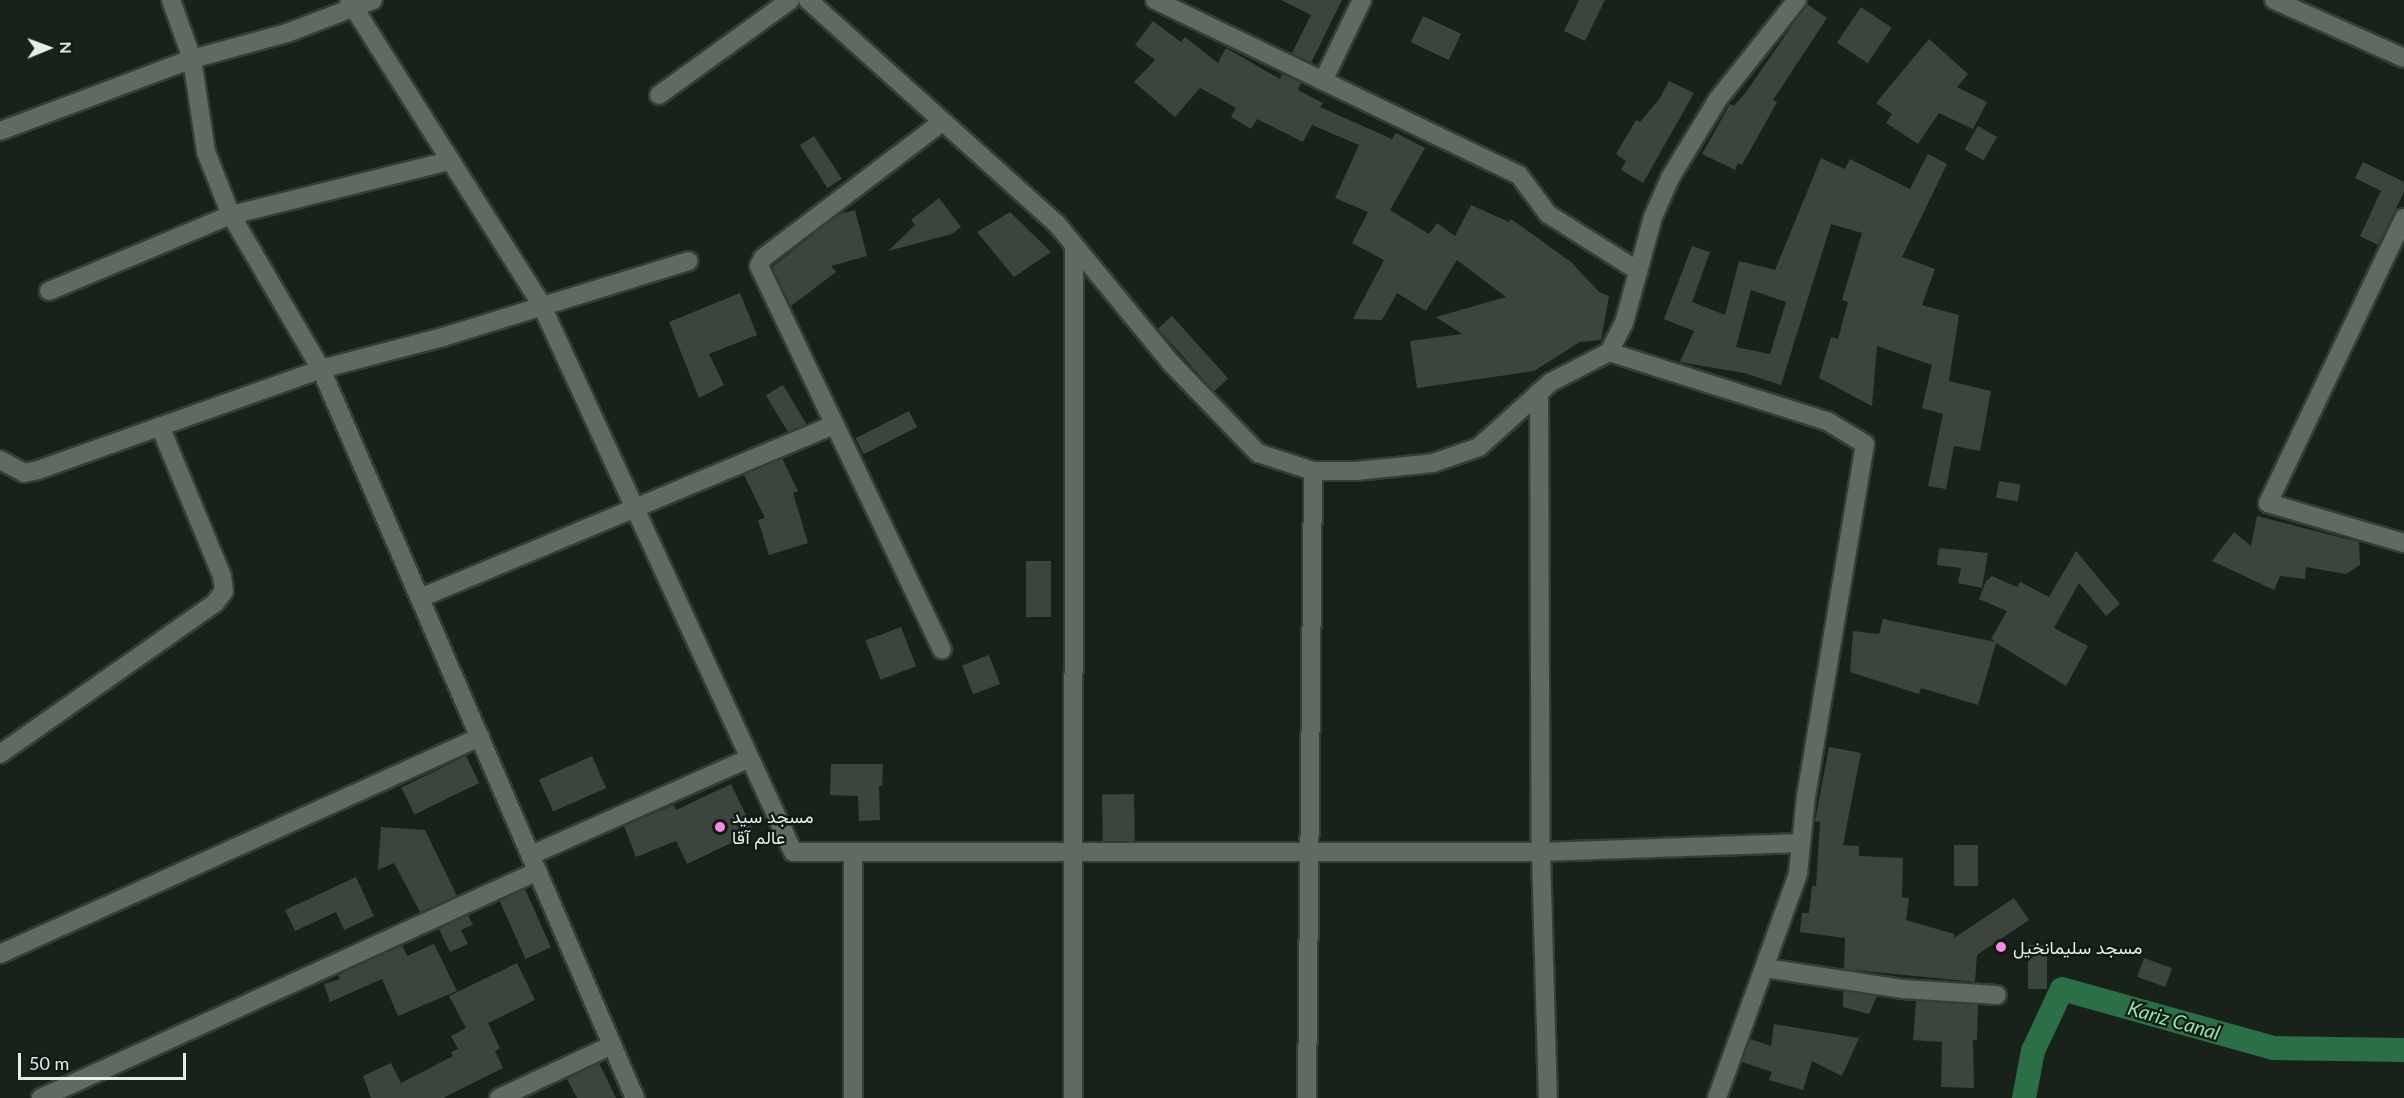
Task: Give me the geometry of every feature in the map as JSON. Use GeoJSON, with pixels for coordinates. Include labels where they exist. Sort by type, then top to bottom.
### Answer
{"type":"FeatureCollection","features":[{"type":"Feature","properties":{"kind":"street"},"geometry":{"type":"LineString","coordinates":[[171,0],[192,59],[206,152],[231,215],[321,369],[635,1098]]}},
{"type":"Feature","properties":{"kind":"street"},"geometry":{"type":"LineString","coordinates":[[0,131],[192,59],[287,33],[351,4],[374,0]]}},
{"type":"Feature","properties":{"kind":"street"},"geometry":{"type":"LineString","coordinates":[[659,95],[790,0]]}},
{"type":"Feature","properties":{"kind":"street"},"geometry":{"type":"LineString","coordinates":[[808,0],[1056,223],[1172,364],[1258,453],[1313,471],[1356,471],[1433,463],[1479,447],[1551,382],[1609,351],[1624,323],[1653,217],[1670,177],[1718,99],[1797,0]]}},
{"type":"Feature","properties":{"kind":"street"},"geometry":{"type":"LineString","coordinates":[[1155,0],[1519,175],[1548,214],[1638,271]]}},
{"type":"Feature","properties":{"kind":"street"},"geometry":{"type":"LineString","coordinates":[[1323,81],[1362,0]]}},
{"type":"Feature","properties":{"kind":"street"},"geometry":{"type":"LineString","coordinates":[[2274,0],[2404,58]]}},
{"type":"Feature","properties":{"kind":"street"},"geometry":{"type":"LineString","coordinates":[[351,4],[541,304],[748,759],[793,852],[1541,852],[1801,843]]}},
{"type":"Feature","properties":{"kind":"street"},"geometry":{"type":"LineString","coordinates":[[942,122],[763,258],[759,266],[942,650]]}},
{"type":"Feature","properties":{"kind":"street"},"geometry":{"type":"LineString","coordinates":[[50,291],[231,215],[450,160]]}},
{"type":"Feature","properties":{"kind":"street"},"geometry":{"type":"LineString","coordinates":[[2404,218],[2268,503],[2404,543]]}},
{"type":"Feature","properties":{"kind":"street"},"geometry":{"type":"LineString","coordinates":[[1073,1098],[1074,246]]}},
{"type":"Feature","properties":{"kind":"street"},"geometry":{"type":"LineString","coordinates":[[0,460],[11,469],[31,472],[321,369],[443,337],[541,304],[688,261]]}},
{"type":"Feature","properties":{"kind":"street"},"geometry":{"type":"LineString","coordinates":[[1609,351],[1827,421],[1864,444],[1798,874],[1717,1098]]}},
{"type":"Feature","properties":{"kind":"street"},"geometry":{"type":"LineString","coordinates":[[1539,392],[1541,852],[1548,1098]]}},
{"type":"Feature","properties":{"kind":"street"},"geometry":{"type":"LineString","coordinates":[[420,598],[833,425]]}},
{"type":"Feature","properties":{"kind":"street"},"geometry":{"type":"LineString","coordinates":[[0,754],[215,603],[224,591],[222,576],[160,426]]}},
{"type":"Feature","properties":{"kind":"street"},"geometry":{"type":"LineString","coordinates":[[1307,1098],[1313,471]]}},
{"type":"Feature","properties":{"kind":"street"},"geometry":{"type":"LineString","coordinates":[[0,954],[480,737]]}},
{"type":"Feature","properties":{"kind":"street"},"geometry":{"type":"LineString","coordinates":[[41,1098],[748,759]]}},
{"type":"Feature","properties":{"kind":"street"},"geometry":{"type":"LineString","coordinates":[[853,852],[853,1098]]}},
{"type":"Feature","properties":{"kind":"street"},"geometry":{"type":"LineString","coordinates":[[1765,968],[1903,989],[1997,995]]}},
{"type":"Feature","properties":{"kind":"street"},"geometry":{"type":"LineString","coordinates":[[499,1098],[612,1045]]}},
{"type":"Feature","properties":{"kind":"building"},"geometry":{"type":"Polygon","coordinates":[[[1281,0],[1342,0],[1311,63],[1292,53],[1311,15],[1281,0]]]}},
{"type":"Feature","properties":{"kind":"building"},"geometry":{"type":"Polygon","coordinates":[[[1579,0],[1605,0],[1585,41],[1564,31],[1579,0]]]}},
{"type":"Feature","properties":{"kind":"building"},"geometry":{"type":"Polygon","coordinates":[[[1807,4],[1827,18],[1773,100],[1777,102],[1742,165],[1738,163],[1735,170],[1702,154],[1730,104],[1734,106],[1746,92],[1807,4]]]}},
{"type":"Feature","properties":{"kind":"building"},"geometry":{"type":"Polygon","coordinates":[[[1861,7],[1892,28],[1868,63],[1837,43],[1861,7]]]}},
{"type":"Feature","properties":{"kind":"building"},"geometry":{"type":"Polygon","coordinates":[[[1423,16],[1461,34],[1449,60],[1411,42],[1423,16]]]}},
{"type":"Feature","properties":{"kind":"building"},"geometry":{"type":"Polygon","coordinates":[[[1153,21],[1181,42],[1185,37],[1218,63],[1226,48],[1280,79],[1282,74],[1301,83],[1298,90],[1323,103],[1320,107],[1392,139],[1396,133],[1425,148],[1390,210],[1429,234],[1437,223],[1455,236],[1471,205],[1509,222],[1511,219],[1571,262],[1599,292],[1609,296],[1601,340],[1580,342],[1534,371],[1417,388],[1410,341],[1462,334],[1436,317],[1506,297],[1457,260],[1426,311],[1397,293],[1382,320],[1353,319],[1384,260],[1352,243],[1368,212],[1335,198],[1359,145],[1312,125],[1303,142],[1257,119],[1251,129],[1231,117],[1236,108],[1200,88],[1175,117],[1134,82],[1155,60],[1135,45],[1153,21]]]}},
{"type":"Feature","properties":{"kind":"building"},"geometry":{"type":"Polygon","coordinates":[[[1929,39],[1968,74],[1957,87],[1987,102],[1973,129],[1939,113],[1918,144],[1886,123],[1892,114],[1876,103],[1929,39]]]}},
{"type":"Feature","properties":{"kind":"building"},"geometry":{"type":"Polygon","coordinates":[[[1669,81],[1694,93],[1643,183],[1621,170],[1626,161],[1616,154],[1636,120],[1640,122],[1660,98],[1669,81]]]}},
{"type":"Feature","properties":{"kind":"building"},"geometry":{"type":"Polygon","coordinates":[[[1978,126],[1997,137],[1984,160],[1964,149],[1978,126]]]}},
{"type":"Feature","properties":{"kind":"building"},"geometry":{"type":"Polygon","coordinates":[[[814,136],[842,179],[828,188],[800,145],[814,136]]]}},
{"type":"Feature","properties":{"kind":"building"},"geometry":{"type":"Polygon","coordinates":[[[1928,154],[1947,164],[1902,257],[1935,269],[1922,305],[1959,315],[1949,381],[1991,391],[1980,451],[1954,446],[1946,489],[1928,486],[1943,414],[1922,408],[1932,365],[1877,346],[1872,406],[1819,378],[1831,337],[1838,339],[1848,302],[1842,300],[1862,233],[1831,224],[1781,385],[1744,373],[1680,362],[1694,331],[1664,319],[1692,246],[1710,252],[1692,302],[1725,315],[1739,261],[1775,270],[1821,158],[1845,169],[1850,159],[1910,189],[1928,154]],[[1751,290],[1736,347],[1770,354],[1786,302],[1751,290]]]}},
{"type":"Feature","properties":{"kind":"building"},"geometry":{"type":"Polygon","coordinates":[[[2363,162],[2404,182],[2404,192],[2378,245],[2360,236],[2381,191],[2355,178],[2363,162]]]}},
{"type":"Feature","properties":{"kind":"building"},"geometry":{"type":"Polygon","coordinates":[[[939,198],[961,227],[952,234],[888,251],[915,225],[911,220],[939,198]]]}},
{"type":"Feature","properties":{"kind":"building"},"geometry":{"type":"Polygon","coordinates":[[[855,210],[867,256],[831,266],[836,272],[791,306],[772,267],[839,214],[855,210]]]}},
{"type":"Feature","properties":{"kind":"building"},"geometry":{"type":"Polygon","coordinates":[[[1010,212],[1051,252],[1014,277],[977,232],[1010,212]]]}},
{"type":"Feature","properties":{"kind":"building"},"geometry":{"type":"Polygon","coordinates":[[[740,293],[757,335],[709,354],[724,385],[699,398],[669,322],[740,293]]]}},
{"type":"Feature","properties":{"kind":"building"},"geometry":{"type":"Polygon","coordinates":[[[1172,316],[1228,378],[1214,391],[1158,329],[1172,316]]]}},
{"type":"Feature","properties":{"kind":"building"},"geometry":{"type":"Polygon","coordinates":[[[783,385],[806,424],[789,434],[766,395],[783,385]]]}},
{"type":"Feature","properties":{"kind":"building"},"geometry":{"type":"Polygon","coordinates":[[[909,411],[917,427],[864,454],[856,438],[909,411]]]}},
{"type":"Feature","properties":{"kind":"building"},"geometry":{"type":"Polygon","coordinates":[[[782,458],[798,491],[793,493],[808,543],[769,555],[758,520],[765,518],[744,475],[782,458]]]}},
{"type":"Feature","properties":{"kind":"building"},"geometry":{"type":"Polygon","coordinates":[[[1999,481],[2021,485],[2018,502],[1996,498],[1999,481]]]}},
{"type":"Feature","properties":{"kind":"building"},"geometry":{"type":"Polygon","coordinates":[[[2257,516],[2359,542],[2360,565],[2346,574],[2306,567],[2305,579],[2280,576],[2274,590],[2212,561],[2234,532],[2251,546],[2257,516]]]}},
{"type":"Feature","properties":{"kind":"building"},"geometry":{"type":"Polygon","coordinates":[[[1939,548],[1988,553],[1982,588],[1958,583],[1961,568],[1937,565],[1939,548]]]}},
{"type":"Feature","properties":{"kind":"building"},"geometry":{"type":"Polygon","coordinates":[[[2076,551],[2120,604],[2106,616],[2079,583],[2054,628],[2088,646],[2066,686],[1996,643],[1978,705],[1921,688],[1919,694],[1850,672],[1853,631],[1879,634],[1883,619],[1996,642],[1991,639],[2007,611],[1979,599],[1986,581],[1992,576],[2017,587],[2020,582],[2049,597],[2076,551]]]}},
{"type":"Feature","properties":{"kind":"building"},"geometry":{"type":"Polygon","coordinates":[[[1026,561],[1051,561],[1051,617],[1026,617],[1026,561]]]}},
{"type":"Feature","properties":{"kind":"building"},"geometry":{"type":"Polygon","coordinates":[[[901,627],[916,666],[881,680],[866,641],[901,627]]]}},
{"type":"Feature","properties":{"kind":"building"},"geometry":{"type":"Polygon","coordinates":[[[989,655],[1000,684],[973,694],[962,665],[989,655]]]}},
{"type":"Feature","properties":{"kind":"building"},"geometry":{"type":"Polygon","coordinates":[[[1829,747],[1861,753],[1843,845],[1859,846],[1859,856],[1903,858],[1902,897],[1909,898],[1906,920],[1954,934],[1954,938],[2014,898],[2029,920],[1977,955],[1975,982],[1844,969],[1845,938],[1800,932],[1802,913],[1809,913],[1812,886],[1816,886],[1820,822],[1815,821],[1829,747]]]}},
{"type":"Feature","properties":{"kind":"building"},"geometry":{"type":"Polygon","coordinates":[[[466,756],[479,783],[414,815],[401,788],[466,756]]]}},
{"type":"Feature","properties":{"kind":"building"},"geometry":{"type":"Polygon","coordinates":[[[592,756],[606,788],[553,812],[539,780],[592,756]]]}},
{"type":"Feature","properties":{"kind":"building"},"geometry":{"type":"Polygon","coordinates":[[[831,764],[883,764],[882,786],[879,786],[880,820],[859,821],[858,796],[830,795],[831,764]]]}},
{"type":"Feature","properties":{"kind":"building"},"geometry":{"type":"Polygon","coordinates":[[[731,784],[754,832],[687,864],[676,841],[636,857],[624,826],[674,805],[676,810],[731,784]]]}},
{"type":"Feature","properties":{"kind":"building"},"geometry":{"type":"Polygon","coordinates":[[[1134,794],[1135,841],[1103,842],[1102,795],[1134,794]]]}},
{"type":"Feature","properties":{"kind":"building"},"geometry":{"type":"Polygon","coordinates":[[[381,827],[425,830],[457,896],[420,912],[394,863],[378,870],[381,827]]]}},
{"type":"Feature","properties":{"kind":"building"},"geometry":{"type":"Polygon","coordinates":[[[1954,845],[1978,845],[1978,886],[1954,886],[1954,845]]]}},
{"type":"Feature","properties":{"kind":"building"},"geometry":{"type":"Polygon","coordinates":[[[356,877],[374,916],[344,930],[336,912],[295,931],[285,910],[356,877]]]}},
{"type":"Feature","properties":{"kind":"building"},"geometry":{"type":"Polygon","coordinates":[[[525,889],[551,947],[525,959],[499,900],[525,889]]]}},
{"type":"Feature","properties":{"kind":"building"},"geometry":{"type":"Polygon","coordinates":[[[468,915],[473,925],[461,930],[468,944],[450,952],[439,929],[468,915]]]}},
{"type":"Feature","properties":{"kind":"building"},"geometry":{"type":"Polygon","coordinates":[[[434,944],[457,991],[398,1016],[382,979],[330,1002],[324,984],[340,979],[338,975],[402,945],[407,956],[434,944]]]}},
{"type":"Feature","properties":{"kind":"building"},"geometry":{"type":"Polygon","coordinates":[[[2028,945],[2047,945],[2047,989],[2028,989],[2028,945]]]}},
{"type":"Feature","properties":{"kind":"building"},"geometry":{"type":"Polygon","coordinates":[[[2144,958],[2172,968],[2165,987],[2137,977],[2144,958]]]}},
{"type":"Feature","properties":{"kind":"building"},"geometry":{"type":"Polygon","coordinates":[[[517,963],[535,1000],[488,1023],[500,1048],[495,1051],[503,1068],[443,1098],[371,1098],[363,1076],[391,1063],[401,1083],[453,1056],[451,1052],[458,1049],[451,1036],[466,1028],[449,996],[517,963]]]}},
{"type":"Feature","properties":{"kind":"building"},"geometry":{"type":"Polygon","coordinates":[[[1843,991],[1877,996],[1869,1014],[1843,1007],[1843,991]]]}},
{"type":"Feature","properties":{"kind":"building"},"geometry":{"type":"Polygon","coordinates":[[[1916,1001],[1978,1005],[1977,1040],[1973,1040],[1974,1088],[1941,1087],[1942,1042],[1913,1040],[1916,1001]]]}},
{"type":"Feature","properties":{"kind":"building"},"geometry":{"type":"Polygon","coordinates":[[[1774,1024],[1859,1038],[1842,1076],[1812,1061],[1803,1090],[1769,1080],[1772,1072],[1742,1062],[1750,1039],[1771,1046],[1774,1024]]]}},
{"type":"Feature","properties":{"kind":"building"},"geometry":{"type":"Polygon","coordinates":[[[599,1063],[616,1098],[577,1098],[567,1079],[599,1063]]]}},
{"type":"Feature","properties":{"kind":"waterway","name":"Kariz Canal"},"geometry":{"type":"LineString","coordinates":[[2024,1098],[2033,1051],[2062,989],[2274,1048],[2404,1050]]}},
{"type":"Feature","properties":{"kind":"place","name":"مسجد سید عالم آقا"},"geometry":{"type":"Point","coordinates":[720,827]}},
{"type":"Feature","properties":{"kind":"place","name":"مسجد سلیمانخیل"},"geometry":{"type":"Point","coordinates":[2001,947]}}]}
